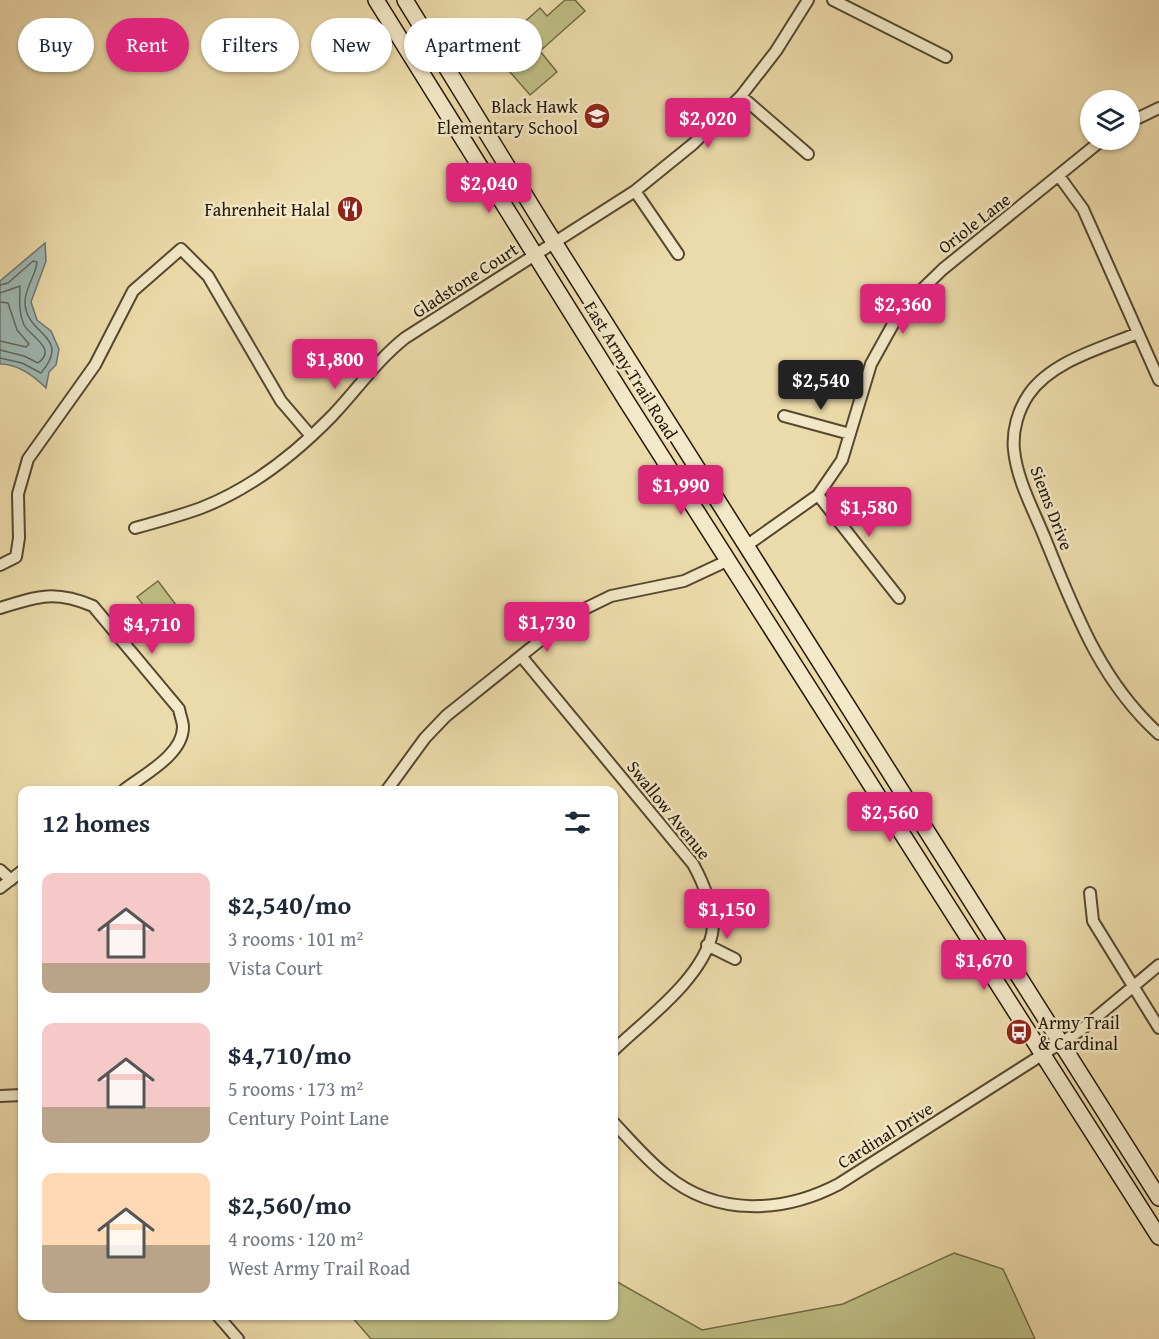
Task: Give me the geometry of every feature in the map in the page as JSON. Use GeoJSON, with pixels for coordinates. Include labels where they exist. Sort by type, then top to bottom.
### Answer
{"type":"FeatureCollection","features":[{"type":"Feature","properties":{"kind":"main road","name":"East Army Trail Road"},"geometry":{"type":"LineString","coordinates":[[376,0],[1159,1237]]}},
{"type":"Feature","properties":{"kind":"main road","name":"East Army Trail Road"},"geometry":{"type":"LineString","coordinates":[[405,0],[554,243],[1159,1198]]}},
{"type":"Feature","properties":{"kind":"street","name":"Gladstone Court"},"geometry":{"type":"LineString","coordinates":[[135,528],[200,508],[256,479],[333,415],[388,351],[635,191],[693,144],[741,96],[776,51],[808,0]]}},
{"type":"Feature","properties":{"kind":"street"},"geometry":{"type":"LineString","coordinates":[[833,0],[946,57]]}},
{"type":"Feature","properties":{"kind":"street"},"geometry":{"type":"LineString","coordinates":[[741,96],[808,154]]}},
{"type":"Feature","properties":{"kind":"street"},"geometry":{"type":"LineString","coordinates":[[1140,118],[1159,108]]}},
{"type":"Feature","properties":{"kind":"street","name":"Oriole Lane"},"geometry":{"type":"LineString","coordinates":[[746,546],[818,495],[842,460],[871,364],[890,329],[910,301],[943,269],[1090,150]]}},
{"type":"Feature","properties":{"kind":"street"},"geometry":{"type":"LineString","coordinates":[[1059,176],[1083,209],[1159,380]]}},
{"type":"Feature","properties":{"kind":"street"},"geometry":{"type":"LineString","coordinates":[[635,191],[678,254]]}},
{"type":"Feature","properties":{"kind":"street"},"geometry":{"type":"LineString","coordinates":[[0,565],[16,557],[19,538],[18,494],[28,459],[96,365],[133,291],[181,249],[208,276],[281,401],[310,436]]}},
{"type":"Feature","properties":{"kind":"street","name":"Siems Drive"},"geometry":{"type":"LineString","coordinates":[[1138,333],[1047,375],[1022,406],[1015,426],[1014,449],[1022,482],[1095,654],[1130,705],[1159,734]]}},
{"type":"Feature","properties":{"kind":"street"},"geometry":{"type":"LineString","coordinates":[[784,416],[850,434]]}},
{"type":"Feature","properties":{"kind":"street"},"geometry":{"type":"LineString","coordinates":[[818,495],[899,598]]}},
{"type":"Feature","properties":{"kind":"street"},"geometry":{"type":"LineString","coordinates":[[390,786],[424,738],[446,716],[572,615],[611,596],[684,580],[729,560]]}},
{"type":"Feature","properties":{"kind":"street"},"geometry":{"type":"LineString","coordinates":[[0,608],[52,594],[93,606],[179,709],[183,726],[180,741],[170,754],[129,786]]}},
{"type":"Feature","properties":{"kind":"street","name":"Swallow Avenue"},"geometry":{"type":"LineString","coordinates":[[521,656],[693,864],[708,897],[712,933],[686,981],[618,1046]]}},
{"type":"Feature","properties":{"kind":"street"},"geometry":{"type":"LineString","coordinates":[[0,870],[11,880]]}},
{"type":"Feature","properties":{"kind":"street"},"geometry":{"type":"LineString","coordinates":[[0,888],[18,874]]}},
{"type":"Feature","properties":{"kind":"street"},"geometry":{"type":"LineString","coordinates":[[1090,893],[1093,921],[1159,1028]]}},
{"type":"Feature","properties":{"kind":"street"},"geometry":{"type":"LineString","coordinates":[[707,945],[735,960]]}},
{"type":"Feature","properties":{"kind":"street","name":"Cardinal Drive"},"geometry":{"type":"LineString","coordinates":[[618,1127],[666,1176],[697,1194],[743,1208],[780,1205],[806,1199],[839,1184],[1061,1043],[1159,965]]}},
{"type":"Feature","properties":{"kind":"street"},"geometry":{"type":"LineString","coordinates":[[0,1096],[18,1095]]}},
{"type":"Feature","properties":{"kind":"street"},"geometry":{"type":"LineString","coordinates":[[221,1320],[238,1339]]}},
{"type":"Feature","properties":{"kind":"green space"},"geometry":{"type":"Polygon","coordinates":[[[565,0],[575,0],[585,11],[542,49],[542,18],[529,18],[540,8],[547,16],[565,0]]]}},
{"type":"Feature","properties":{"kind":"green space"},"geometry":{"type":"Polygon","coordinates":[[[542,53],[557,72],[530,95],[510,72],[542,72],[542,53]]]}},
{"type":"Feature","properties":{"kind":"green space"},"geometry":{"type":"Polygon","coordinates":[[[158,581],[182,613],[166,629],[159,626],[137,597],[158,581]]]}},
{"type":"Feature","properties":{"kind":"green space"},"geometry":{"type":"Polygon","coordinates":[[[954,1253],[1003,1269],[1035,1339],[371,1339],[354,1320],[618,1320],[618,1282],[702,1330],[843,1304],[954,1253]]]}},
{"type":"Feature","properties":{"kind":"water"},"geometry":{"type":"Polygon","coordinates":[[[45,243],[46,261],[31,302],[37,320],[51,331],[59,349],[56,365],[49,372],[46,388],[25,372],[13,366],[0,364],[0,281],[45,243]]]}},
{"type":"Feature","properties":{"kind":"place","name":"Black Hawk Elementary School"},"geometry":{"type":"Point","coordinates":[597,116]}},
{"type":"Feature","properties":{"kind":"place","name":"Fahrenheit Halal"},"geometry":{"type":"Point","coordinates":[350,209]}},
{"type":"Feature","properties":{"kind":"place","name":"Army Trail & Cardinal"},"geometry":{"type":"Point","coordinates":[1019,1032]}}]}
